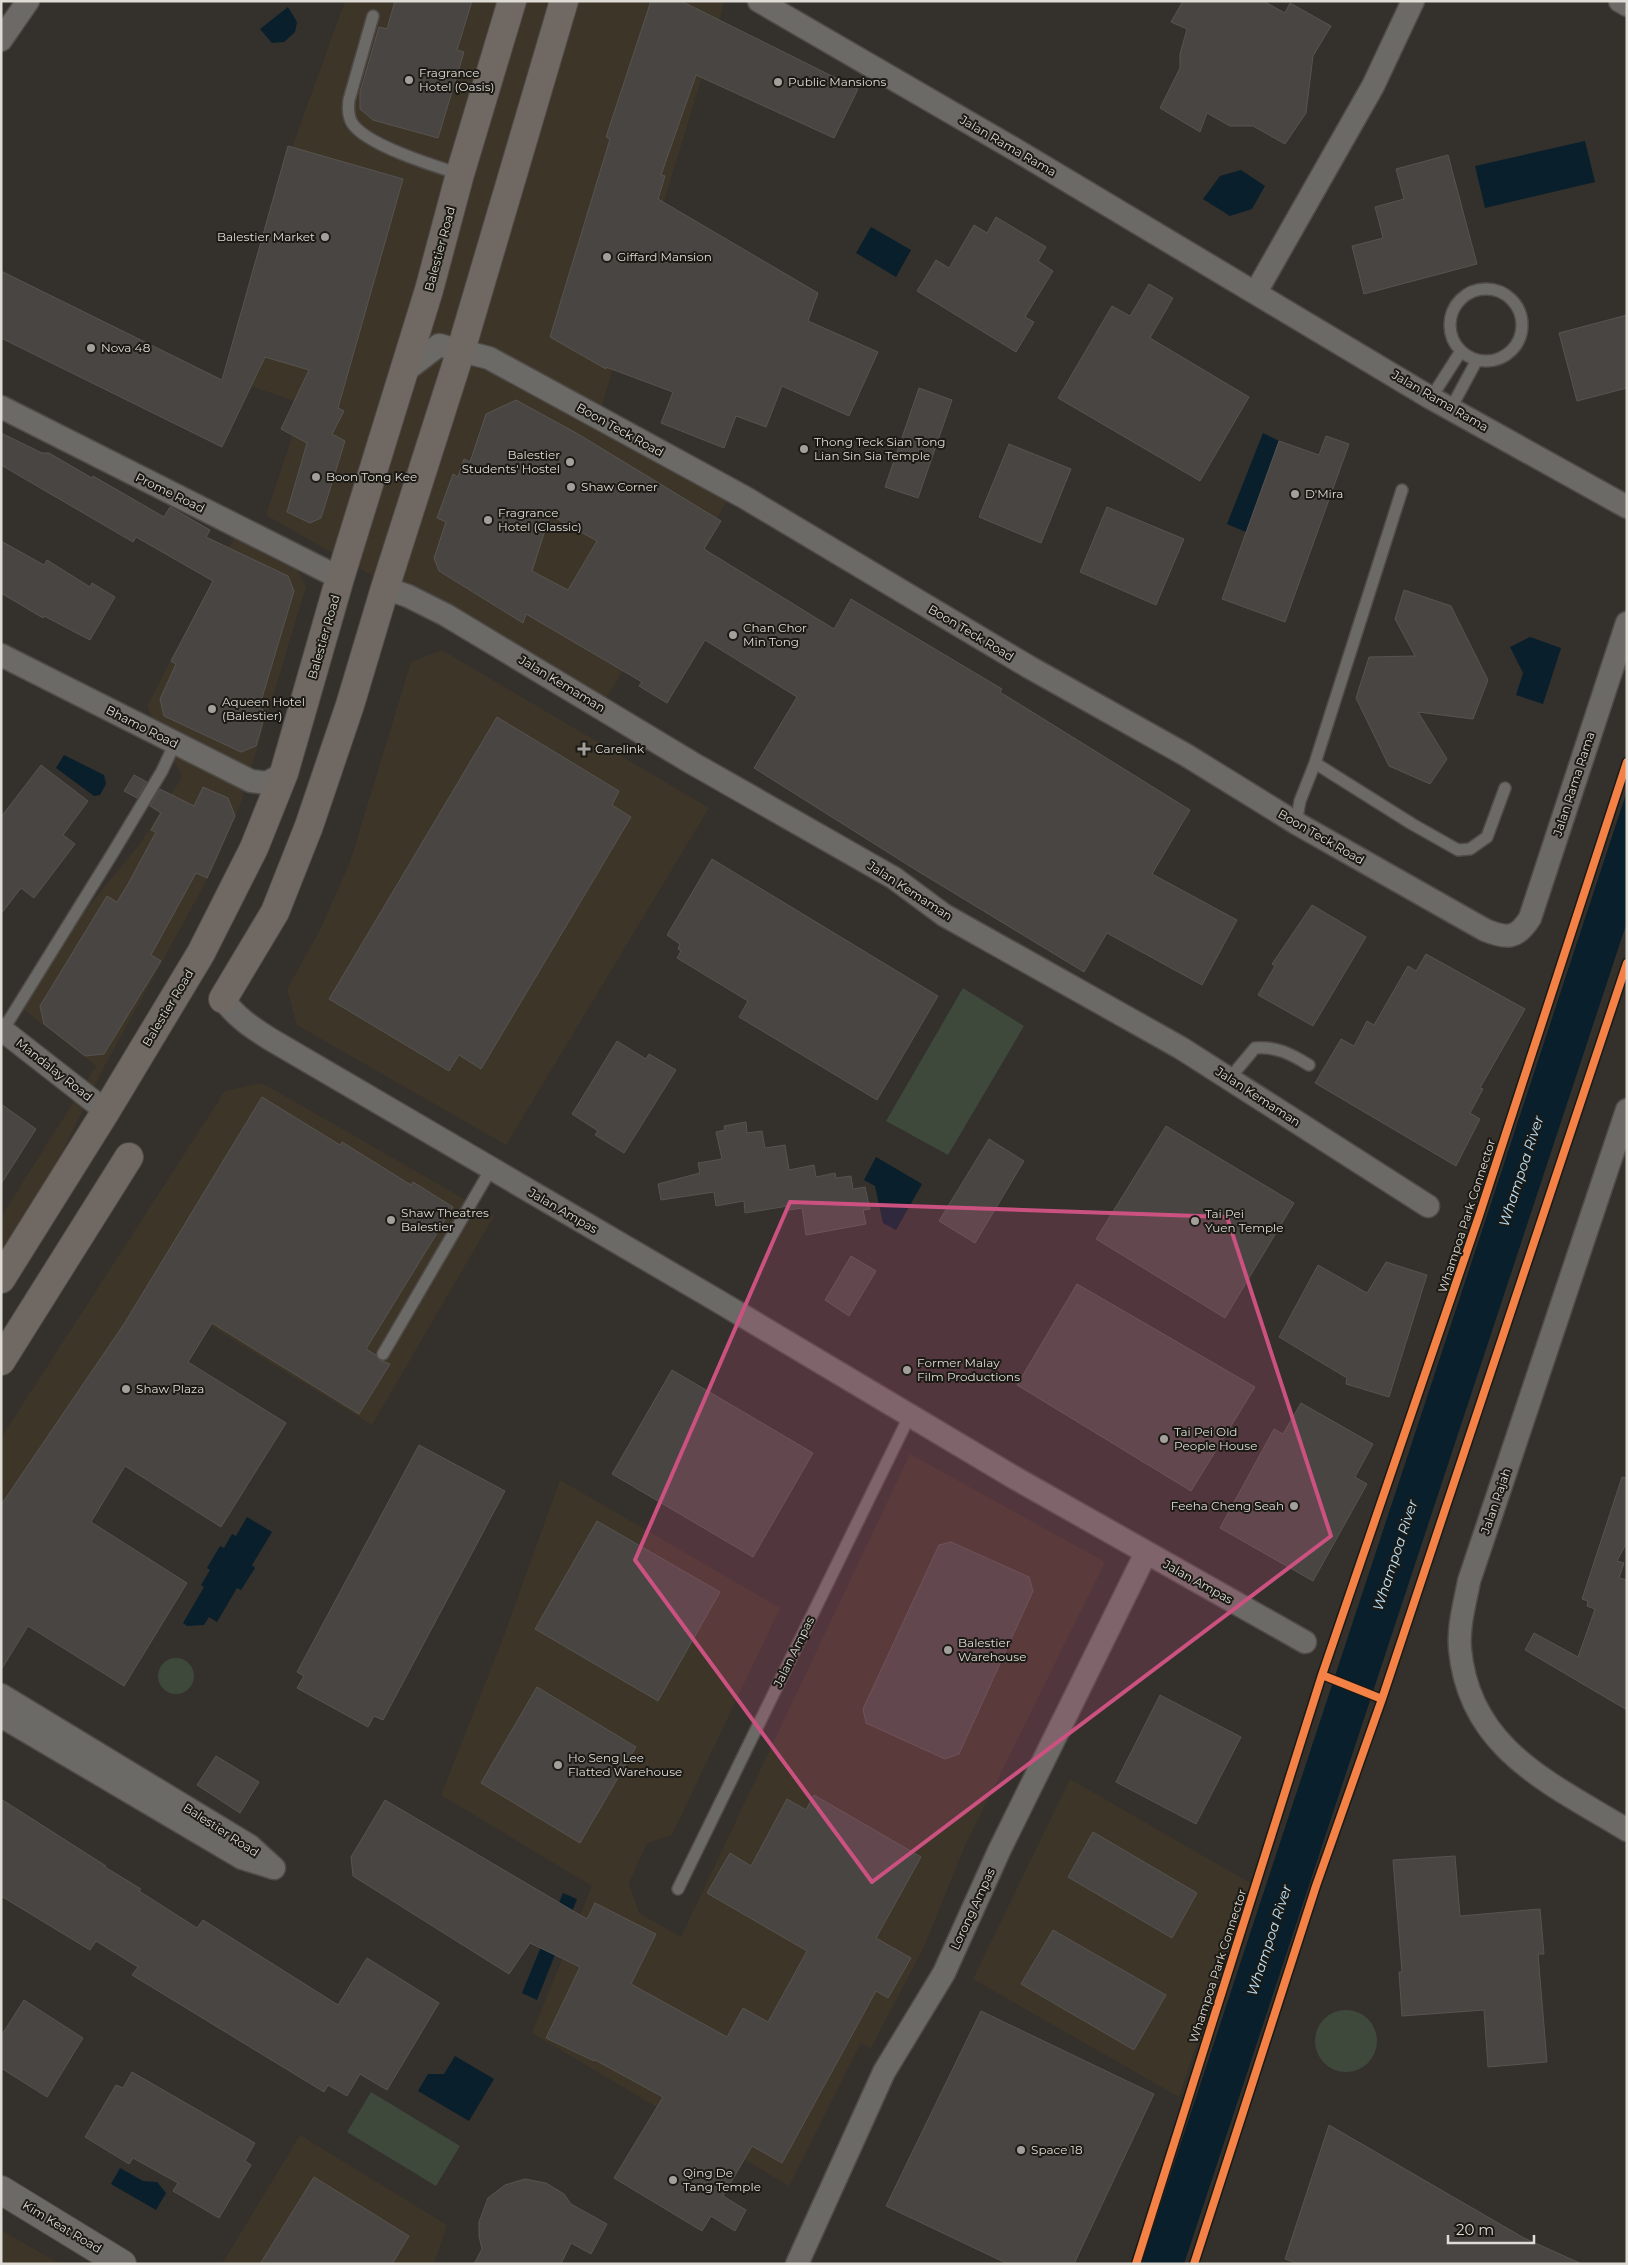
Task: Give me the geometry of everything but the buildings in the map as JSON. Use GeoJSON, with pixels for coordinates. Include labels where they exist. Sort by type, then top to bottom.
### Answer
{"type":"FeatureCollection","features":[{"type":"Feature","properties":{"kind":"main road","name":"Balestier Road"},"geometry":{"type":"LineString","coordinates":[[1,1279],[106,1112],[201,953],[254,848],[284,773],[340,578],[405,371],[460,174],[512,1]]}},
{"type":"Feature","properties":{"kind":"main road"},"geometry":{"type":"LineString","coordinates":[[223,998],[275,912],[309,826],[350,705],[385,588],[462,350],[564,1]]}},
{"type":"Feature","properties":{"kind":"main road"},"geometry":{"type":"LineString","coordinates":[[1,1361],[129,1158]]}},
{"type":"Feature","properties":{"kind":"street"},"geometry":{"type":"LineString","coordinates":[[1,40],[28,1]]}},
{"type":"Feature","properties":{"kind":"street","name":"Jalan Rama Rama"},"geometry":{"type":"LineString","coordinates":[[759,1],[1256,292],[1431,398],[1627,507]]}},
{"type":"Feature","properties":{"kind":"street"},"geometry":{"type":"LineString","coordinates":[[1256,292],[1373,86],[1413,1]]}},
{"type":"Feature","properties":{"kind":"street"},"geometry":{"type":"LineString","coordinates":[[1620,1],[1627,5]]}},
{"type":"Feature","properties":{"kind":"street","name":"Boon Teck Road"},"geometry":{"type":"LineString","coordinates":[[405,371],[440,346],[489,358],[744,497],[1045,677],[1186,756],[1296,823],[1485,930],[1503,937],[1516,934],[1523,929],[1530,918]]}},
{"type":"Feature","properties":{"kind":"street","name":"Prome Road"},"geometry":{"type":"LineString","coordinates":[[1,407],[340,578]]}},
{"type":"Feature","properties":{"kind":"street","name":"Jalan Kemaman"},"geometry":{"type":"LineString","coordinates":[[385,588],[408,596],[446,615],[692,763],[894,878],[944,915],[1181,1048],[1428,1206]]}},
{"type":"Feature","properties":{"kind":"street","name":"Jalan Rama Rama"},"geometry":{"type":"LineString","coordinates":[[1530,918],[1627,623]]}},
{"type":"Feature","properties":{"kind":"street","name":"Bhamo Road"},"geometry":{"type":"LineString","coordinates":[[1,655],[251,781],[267,783],[284,773]]}},
{"type":"Feature","properties":{"kind":"street","name":"Jalan Ampas"},"geometry":{"type":"LineString","coordinates":[[223,998],[232,1012],[247,1025],[1146,1553],[1305,1642]]}},
{"type":"Feature","properties":{"kind":"street","name":"Mandalay Road"},"geometry":{"type":"LineString","coordinates":[[2,1029],[106,1112]]}},
{"type":"Feature","properties":{"kind":"street","name":"Jalan Rajah"},"geometry":{"type":"LineString","coordinates":[[1627,1110],[1469,1581],[1460,1626],[1460,1648],[1468,1692],[1484,1723],[1505,1749],[1539,1776],[1627,1830]]}},
{"type":"Feature","properties":{"kind":"street","name":"Lorong Ampas"},"geometry":{"type":"LineString","coordinates":[[797,2264],[884,2072],[944,1973],[999,1852],[1146,1553]]}},
{"type":"Feature","properties":{"kind":"street","name":"Balestier Road"},"geometry":{"type":"LineString","coordinates":[[1,1695],[250,1846],[274,1868],[242,1858],[1,1716]]}},
{"type":"Feature","properties":{"kind":"street","name":"Kim Keat Road"},"geometry":{"type":"LineString","coordinates":[[1,2190],[115,2262]]}},
{"type":"Feature","properties":{"kind":"lane"},"geometry":{"type":"LineString","coordinates":[[373,16],[349,100],[348,111],[352,123],[375,142],[424,163],[460,174]]}},
{"type":"Feature","properties":{"kind":"lane"},"geometry":{"type":"LineString","coordinates":[[1488,287],[1510,296],[1522,316],[1520,339],[1505,357],[1491,361],[1477,360],[1461,352],[1450,335],[1452,312],[1466,293],[1488,287]]}},
{"type":"Feature","properties":{"kind":"lane"},"geometry":{"type":"LineString","coordinates":[[1431,398],[1461,352]]}},
{"type":"Feature","properties":{"kind":"lane"},"geometry":{"type":"LineString","coordinates":[[1451,408],[1477,360]]}},
{"type":"Feature","properties":{"kind":"lane"},"geometry":{"type":"LineString","coordinates":[[1296,823],[1300,801],[1315,763],[1402,490]]}},
{"type":"Feature","properties":{"kind":"lane"},"geometry":{"type":"LineString","coordinates":[[2,1029],[114,852],[162,771],[175,744]]}},
{"type":"Feature","properties":{"kind":"lane"},"geometry":{"type":"LineString","coordinates":[[1315,763],[1412,824],[1458,850],[1470,849],[1487,837],[1505,788]]}},
{"type":"Feature","properties":{"kind":"lane"},"geometry":{"type":"LineString","coordinates":[[1229,1079],[1254,1048],[1267,1047],[1289,1053],[1309,1065]]}},
{"type":"Feature","properties":{"kind":"lane"},"geometry":{"type":"LineString","coordinates":[[383,1354],[491,1169]]}},
{"type":"Feature","properties":{"kind":"lane","name":"Jalan Ampas"},"geometry":{"type":"LineString","coordinates":[[678,1889],[910,1415]]}},
{"type":"Feature","properties":{"kind":"highlighted area"},"geometry":{"type":"Polygon","coordinates":[[[790,1202],[1227,1217],[1331,1536],[872,1882],[635,1560],[790,1202]]]}},
{"type":"Feature","properties":{"kind":"shaded area"},"geometry":{"type":"Polygon","coordinates":[[[345,1],[725,1],[599,415],[734,490],[601,706],[266,515],[303,404],[224,377],[291,150],[345,1]]]}},
{"type":"Feature","properties":{"kind":"shaded area"},"geometry":{"type":"Polygon","coordinates":[[[235,537],[297,569],[306,587],[240,805],[213,869],[103,1069],[23,1233],[1,1265],[1,1217],[96,1066],[23,1009],[84,912],[139,845],[182,777],[147,706],[235,537]]]}},
{"type":"Feature","properties":{"kind":"shaded area"},"geometry":{"type":"Polygon","coordinates":[[[442,650],[709,808],[506,1145],[297,1025],[287,989],[320,930],[350,862],[411,662],[442,650]]]}},
{"type":"Feature","properties":{"kind":"shaded area","name":"Shaw Plaza"},"geometry":{"type":"Polygon","coordinates":[[[262,1083],[494,1216],[372,1425],[211,1326],[1,1668],[1,1438],[225,1091],[262,1083]]]}},
{"type":"Feature","properties":{"kind":"shaded area"},"geometry":{"type":"Polygon","coordinates":[[[910,1454],[1105,1562],[965,1846],[923,1949],[871,2048],[861,2043],[789,2186],[532,2033],[592,1886],[441,1795],[503,1638],[560,1480],[780,1608],[672,1835],[647,1843],[629,1883],[639,1913],[681,1937],[910,1454]]]}},
{"type":"Feature","properties":{"kind":"shaded area"},"geometry":{"type":"Polygon","coordinates":[[[1070,1779],[1250,1883],[1179,2097],[973,1979],[1070,1779]]]}},
{"type":"Feature","properties":{"kind":"shaded area"},"geometry":{"type":"Polygon","coordinates":[[[300,2135],[447,2225],[434,2264],[222,2264],[300,2135]]]}},
{"type":"Feature","properties":{"kind":"shaded area"},"geometry":{"type":"Polygon","coordinates":[[[1,2230],[60,2264],[1,2264],[1,2230]]]}},
{"type":"Feature","properties":{"kind":"green space"},"geometry":{"type":"Polygon","coordinates":[[[963,988],[1024,1026],[948,1155],[886,1121],[963,988]]]}},
{"type":"Feature","properties":{"kind":"green space"},"geometry":{"type":"Polygon","coordinates":[[[176,1658],[183,1659],[189,1663],[193,1669],[193,1683],[189,1689],[183,1693],[176,1694],[169,1693],[163,1689],[159,1683],[158,1676],[159,1669],[163,1663],[169,1659],[176,1658]]]}},
{"type":"Feature","properties":{"kind":"green space"},"geometry":{"type":"Polygon","coordinates":[[[1340,2010],[1352,2010],[1368,2019],[1375,2029],[1377,2041],[1375,2053],[1368,2063],[1352,2072],[1340,2072],[1329,2067],[1320,2058],[1315,2047],[1315,2035],[1320,2024],[1329,2015],[1340,2010]]]}},
{"type":"Feature","properties":{"kind":"green space"},"geometry":{"type":"Polygon","coordinates":[[[371,2092],[460,2146],[436,2186],[347,2132],[371,2092]]]}},
{"type":"Feature","properties":{"kind":"water"},"geometry":{"type":"Polygon","coordinates":[[[288,7],[297,22],[295,32],[284,42],[272,43],[260,29],[288,7]]]}},
{"type":"Feature","properties":{"kind":"water"},"geometry":{"type":"Polygon","coordinates":[[[1585,141],[1595,182],[1485,208],[1475,166],[1585,141]]]}},
{"type":"Feature","properties":{"kind":"water"},"geometry":{"type":"Polygon","coordinates":[[[1241,170],[1265,186],[1252,209],[1230,216],[1203,199],[1220,176],[1241,170]]]}},
{"type":"Feature","properties":{"kind":"water"},"geometry":{"type":"Polygon","coordinates":[[[871,227],[911,250],[896,277],[856,253],[871,227]]]}},
{"type":"Feature","properties":{"kind":"water"},"geometry":{"type":"Polygon","coordinates":[[[1263,433],[1279,441],[1246,532],[1227,524],[1263,433]]]}},
{"type":"Feature","properties":{"kind":"water"},"geometry":{"type":"Polygon","coordinates":[[[1530,637],[1561,648],[1543,704],[1516,695],[1523,673],[1510,647],[1530,637]]]}},
{"type":"Feature","properties":{"kind":"water"},"geometry":{"type":"Polygon","coordinates":[[[64,755],[104,775],[106,784],[100,795],[94,796],[56,768],[64,755]]]}},
{"type":"Feature","properties":{"kind":"water","name":"Whampoa River"},"geometry":{"type":"Polygon","coordinates":[[[1627,791],[1627,922],[1184,2264],[1141,2264],[1627,791]]]}},
{"type":"Feature","properties":{"kind":"water"},"geometry":{"type":"Polygon","coordinates":[[[876,1157],[922,1184],[896,1230],[883,1223],[875,1186],[864,1180],[876,1157]]]}},
{"type":"Feature","properties":{"kind":"water"},"geometry":{"type":"Polygon","coordinates":[[[247,1517],[272,1532],[252,1565],[255,1568],[241,1590],[237,1588],[217,1622],[209,1617],[204,1625],[187,1626],[183,1623],[204,1587],[201,1585],[210,1570],[207,1568],[220,1546],[224,1548],[232,1534],[236,1536],[247,1517]]]}},
{"type":"Feature","properties":{"kind":"water"},"geometry":{"type":"Polygon","coordinates":[[[563,1893],[577,1899],[537,2000],[522,1993],[563,1893]]]}},
{"type":"Feature","properties":{"kind":"water"},"geometry":{"type":"Polygon","coordinates":[[[455,2056],[494,2079],[469,2121],[418,2091],[428,2074],[444,2074],[455,2056]]]}},
{"type":"Feature","properties":{"kind":"water"},"geometry":{"type":"Polygon","coordinates":[[[120,2168],[143,2181],[157,2182],[166,2193],[156,2210],[111,2184],[120,2168]]]}},
{"type":"Feature","properties":{"kind":"cycle path","name":"Whampoa Park Connector"},"geometry":{"type":"LineString","coordinates":[[1136,2264],[1322,1675],[1479,1216],[1627,762]]}},
{"type":"Feature","properties":{"kind":"cycle path"},"geometry":{"type":"LineString","coordinates":[[1194,2264],[1316,1886],[1382,1699],[1627,963]]}},
{"type":"Feature","properties":{"kind":"cycle path"},"geometry":{"type":"LineString","coordinates":[[1322,1675],[1382,1699]]}},
{"type":"Feature","properties":{"kind":"place","name":"Fragrance Hotel (Oasis)"},"geometry":{"type":"Point","coordinates":[409,80]}},
{"type":"Feature","properties":{"kind":"place","name":"Public Mansions"},"geometry":{"type":"Point","coordinates":[778,82]}},
{"type":"Feature","properties":{"kind":"place","name":"Balestier Market"},"geometry":{"type":"Point","coordinates":[325,237]}},
{"type":"Feature","properties":{"kind":"place","name":"Giffard Mansion"},"geometry":{"type":"Point","coordinates":[607,257]}},
{"type":"Feature","properties":{"kind":"place","name":"Nova 48"},"geometry":{"type":"Point","coordinates":[91,348]}},
{"type":"Feature","properties":{"kind":"place","name":"Thong Teck Sian Tong Lian Sin Sia Temple"},"geometry":{"type":"Point","coordinates":[804,449]}},
{"type":"Feature","properties":{"kind":"place","name":"Balestier Students' Hostel"},"geometry":{"type":"Point","coordinates":[570,462]}},
{"type":"Feature","properties":{"kind":"place","name":"Boon Tong Kee"},"geometry":{"type":"Point","coordinates":[316,477]}},
{"type":"Feature","properties":{"kind":"place","name":"Shaw Corner"},"geometry":{"type":"Point","coordinates":[571,487]}},
{"type":"Feature","properties":{"kind":"place","name":"D'Mira"},"geometry":{"type":"Point","coordinates":[1295,494]}},
{"type":"Feature","properties":{"kind":"place","name":"Fragrance Hotel (Classic)"},"geometry":{"type":"Point","coordinates":[488,520]}},
{"type":"Feature","properties":{"kind":"place","name":"Chan Chor Min Tong"},"geometry":{"type":"Point","coordinates":[733,635]}},
{"type":"Feature","properties":{"kind":"place","name":"Aqueen Hotel (Balestier)"},"geometry":{"type":"Point","coordinates":[212,709]}},
{"type":"Feature","properties":{"kind":"place","name":"Carelink"},"geometry":{"type":"Point","coordinates":[584,749]}},
{"type":"Feature","properties":{"kind":"place","name":"Shaw Theatres Balestier"},"geometry":{"type":"Point","coordinates":[391,1220]}},
{"type":"Feature","properties":{"kind":"place","name":"Tai Pei Yuen Temple"},"geometry":{"type":"Point","coordinates":[1195,1221]}},
{"type":"Feature","properties":{"kind":"place","name":"Former Malay Film Productions"},"geometry":{"type":"Point","coordinates":[907,1370]}},
{"type":"Feature","properties":{"kind":"place","name":"Shaw Plaza"},"geometry":{"type":"Point","coordinates":[126,1389]}},
{"type":"Feature","properties":{"kind":"place","name":"Tai Pei Old People House"},"geometry":{"type":"Point","coordinates":[1164,1439]}},
{"type":"Feature","properties":{"kind":"place","name":"Feeha Cheng Seah"},"geometry":{"type":"Point","coordinates":[1294,1506]}},
{"type":"Feature","properties":{"kind":"place","name":"Balestier Warehouse"},"geometry":{"type":"Point","coordinates":[948,1650]}},
{"type":"Feature","properties":{"kind":"place","name":"Ho Seng Lee Flatted Warehouse"},"geometry":{"type":"Point","coordinates":[558,1765]}},
{"type":"Feature","properties":{"kind":"place","name":"Space 18"},"geometry":{"type":"Point","coordinates":[1021,2150]}},
{"type":"Feature","properties":{"kind":"place","name":"Qing De Tang Temple"},"geometry":{"type":"Point","coordinates":[673,2180]}}]}
